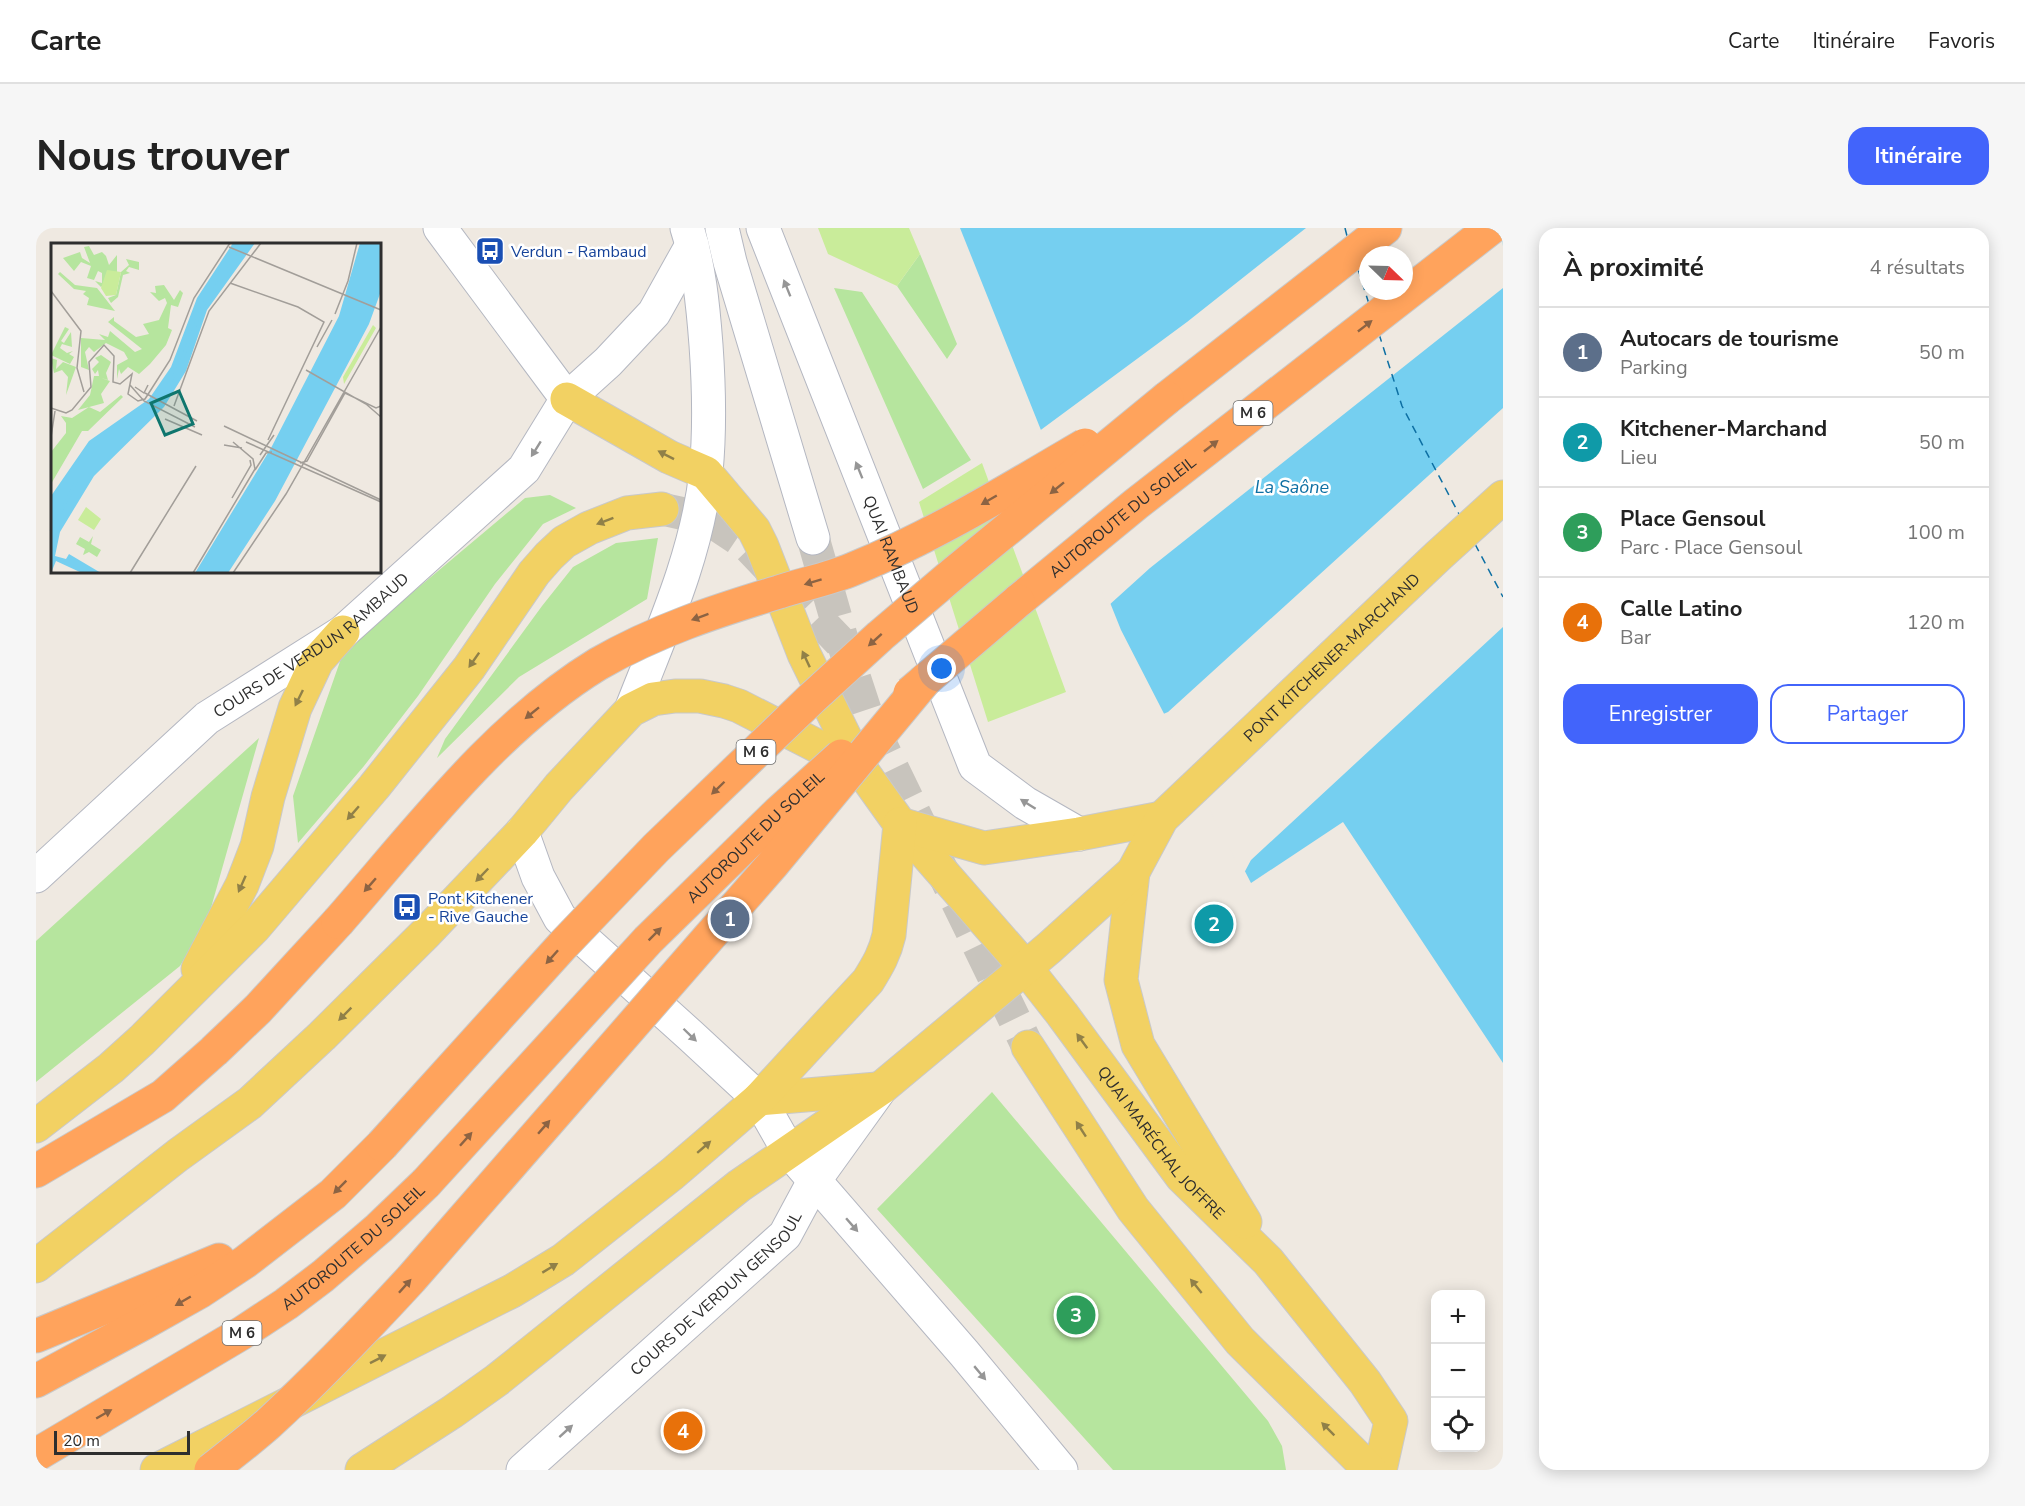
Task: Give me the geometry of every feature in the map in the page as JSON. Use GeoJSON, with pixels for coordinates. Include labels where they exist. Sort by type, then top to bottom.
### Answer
{"type":"FeatureCollection","features":[{"type":"Feature","properties":{"kind":"highway","name":"M 6"},"geometry":{"type":"LineString","coordinates":[[36,1382],[201,1290],[245,1262],[333,1194],[382,1146],[571,936],[656,848],[804,706],[888,629],[1167,398],[1385,228]]}},
{"type":"Feature","properties":{"kind":"highway","name":"AUTOROUTE DU SOLEIL"},"geometry":{"type":"LineString","coordinates":[[36,1455],[242,1333],[286,1304],[339,1262],[426,1183],[648,940],[778,813],[927,679],[988,625],[1136,504],[1491,228]]}},
{"type":"Feature","properties":{"kind":"highway"},"geometry":{"type":"LineString","coordinates":[[36,1171],[163,1096],[214,1051],[258,1009],[338,922],[476,764],[526,718],[597,665],[644,640],[699,617],[852,569],[979,506],[1167,398]]}},
{"type":"Feature","properties":{"kind":"highway"},"geometry":{"type":"LineString","coordinates":[[211,1470],[266,1425],[310,1384],[411,1279],[772,865],[927,679]]}},
{"type":"Feature","properties":{"kind":"highway"},"geometry":{"type":"LineString","coordinates":[[36,1336],[285,1232]]}},
{"type":"Feature","properties":{"kind":"main road"},"geometry":{"type":"LineString","coordinates":[[567,399],[669,457],[706,472]]}},
{"type":"Feature","properties":{"kind":"main road","name":"QUAI MARÉCHAL JOFFRE"},"geometry":{"type":"LineString","coordinates":[[706,472],[754,530],[804,654],[860,768],[900,824],[1025,967],[1182,1177],[1268,1261],[1365,1382],[1391,1421],[1380,1470]]}},
{"type":"Feature","properties":{"kind":"main road","name":"PONT KITCHENER-MARCHAND"},"geometry":{"type":"LineString","coordinates":[[1162,818],[1429,564],[1503,497]]}},
{"type":"Feature","properties":{"kind":"main road"},"geometry":{"type":"LineString","coordinates":[[36,1126],[111,1068],[142,1040],[254,928],[374,788],[469,668],[534,573],[549,556],[564,542],[589,528],[627,513],[662,509]]}},
{"type":"Feature","properties":{"kind":"main road"},"geometry":{"type":"LineString","coordinates":[[178,1003],[242,885],[257,846],[268,797],[295,708],[317,661],[343,632]]}},
{"type":"Feature","properties":{"kind":"main road"},"geometry":{"type":"LineString","coordinates":[[36,1266],[178,1155],[250,1103],[322,1036],[427,932],[522,832],[559,787],[631,710],[653,699],[675,696],[700,696],[724,701],[740,706],[860,768]]}},
{"type":"Feature","properties":{"kind":"main road"},"geometry":{"type":"LineString","coordinates":[[157,1470],[512,1291],[553,1266],[672,1174],[759,1099],[868,981],[880,963],[889,935],[900,824],[984,848],[1079,834],[1162,818]]}},
{"type":"Feature","properties":{"kind":"main road"},"geometry":{"type":"LineString","coordinates":[[362,1470],[497,1380],[738,1186],[880,1089],[1133,872],[1162,818]]}},
{"type":"Feature","properties":{"kind":"main road"},"geometry":{"type":"LineString","coordinates":[[1133,872],[1121,980],[1138,1045],[1268,1261]]}},
{"type":"Feature","properties":{"kind":"main road"},"geometry":{"type":"LineString","coordinates":[[1028,1047],[1133,1209],[1240,1341],[1370,1470]]}},
{"type":"Feature","properties":{"kind":"main road"},"geometry":{"type":"LineString","coordinates":[[759,1099],[880,1089]]}},
{"type":"Feature","properties":{"kind":"street"},"geometry":{"type":"LineString","coordinates":[[440,228],[567,399]]}},
{"type":"Feature","properties":{"kind":"street"},"geometry":{"type":"LineString","coordinates":[[722,228],[730,262],[813,538]]}},
{"type":"Feature","properties":{"kind":"street","name":"QUAI RAMBAUD"},"geometry":{"type":"LineString","coordinates":[[763,228],[975,766],[1025,803],[1079,834]]}},
{"type":"Feature","properties":{"kind":"street"},"geometry":{"type":"LineString","coordinates":[[631,710],[677,593],[695,528],[706,472],[708,384],[703,306],[690,236]]}},
{"type":"Feature","properties":{"kind":"street","name":"COURS DE VERDUN RAMBAUD"},"geometry":{"type":"LineString","coordinates":[[36,876],[207,718],[343,632],[525,469],[567,399],[608,362],[654,314],[690,236]]}},
{"type":"Feature","properties":{"kind":"street"},"geometry":{"type":"LineString","coordinates":[[522,832],[538,877],[560,918],[759,1099],[788,1150],[1061,1470]]}},
{"type":"Feature","properties":{"kind":"street","name":"COURS DE VERDUN GENSOUL"},"geometry":{"type":"LineString","coordinates":[[523,1470],[785,1235],[814,1181],[880,1089]]}},
{"type":"Feature","properties":{"kind":"green space"},"geometry":{"type":"Polygon","coordinates":[[[818,228],[909,228],[920,254],[897,286],[828,254],[818,228]]]}},
{"type":"Feature","properties":{"kind":"green space"},"geometry":{"type":"Polygon","coordinates":[[[920,254],[957,344],[947,359],[897,286],[920,254]]]}},
{"type":"Feature","properties":{"kind":"green space"},"geometry":{"type":"Polygon","coordinates":[[[834,288],[862,292],[971,460],[923,489],[834,288]]]}},
{"type":"Feature","properties":{"kind":"green space"},"geometry":{"type":"Polygon","coordinates":[[[982,463],[1066,692],[988,722],[919,502],[982,463]]]}},
{"type":"Feature","properties":{"kind":"green space"},"geometry":{"type":"Polygon","coordinates":[[[550,495],[576,508],[543,524],[495,584],[418,696],[364,766],[298,843],[293,796],[344,650],[525,498],[550,495]]]}},
{"type":"Feature","properties":{"kind":"green space"},"geometry":{"type":"Polygon","coordinates":[[[658,538],[647,599],[519,677],[437,758],[445,739],[573,567],[616,543],[658,538]]]}},
{"type":"Feature","properties":{"kind":"green space"},"geometry":{"type":"Polygon","coordinates":[[[259,738],[207,922],[180,966],[36,1082],[36,941],[259,738]]]}},
{"type":"Feature","properties":{"kind":"green space"},"geometry":{"type":"Polygon","coordinates":[[[992,1092],[1268,1421],[1282,1446],[1286,1470],[1113,1470],[877,1209],[992,1092]]]}},
{"type":"Feature","properties":{"kind":"water","name":"La Saône"},"geometry":{"type":"Polygon","coordinates":[[[960,228],[1503,228],[1503,1063],[1343,822],[1251,883],[1121,630],[960,228]]]}},
{"type":"Feature","properties":{"kind":"pier"},"geometry":{"type":"Polygon","coordinates":[[[1306,228],[1503,228],[1503,288],[1150,568],[1108,606],[1038,432],[1187,322],[1306,228]]]}},
{"type":"Feature","properties":{"kind":"pier"},"geometry":{"type":"Polygon","coordinates":[[[1503,408],[1503,627],[1251,860],[1243,875],[1161,715],[1168,712],[1503,408]]]}},
{"type":"Feature","properties":{"kind":"ferry route"},"geometry":{"type":"LineString","coordinates":[[1345,228],[1347,236]]}},
{"type":"Feature","properties":{"kind":"ferry route"},"geometry":{"type":"LineString","coordinates":[[1358,269],[1369,304]]}},
{"type":"Feature","properties":{"kind":"ferry route"},"geometry":{"type":"LineString","coordinates":[[1379,334],[1402,406],[1460,516]]}},
{"type":"Feature","properties":{"kind":"ferry route"},"geometry":{"type":"LineString","coordinates":[[1475,544],[1503,597]]}},
{"type":"Feature","properties":{"kind":"tunnel"},"geometry":{"type":"LineString","coordinates":[[662,509],[708,519],[747,545],[840,642]]}},
{"type":"Feature","properties":{"kind":"tunnel"},"geometry":{"type":"LineString","coordinates":[[813,538],[867,716],[1028,1047]]}},
{"type":"Feature","properties":{"kind":"place","name":"Verdun - Rambaud"},"geometry":{"type":"Point","coordinates":[490,251]}},
{"type":"Feature","properties":{"kind":"place","name":"Pont Kitchener - Rive Gauche"},"geometry":{"type":"Point","coordinates":[407,907]}},
{"type":"Feature","properties":{"kind":"place","name":"Autocars de tourisme"},"geometry":{"type":"Point","coordinates":[730,919]}},
{"type":"Feature","properties":{"kind":"place","name":"Kitchener-Marchand"},"geometry":{"type":"Point","coordinates":[1214,924]}},
{"type":"Feature","properties":{"kind":"place","name":"Place Gensoul"},"geometry":{"type":"Point","coordinates":[1076,1315]}},
{"type":"Feature","properties":{"kind":"place","name":"Calle Latino"},"geometry":{"type":"Point","coordinates":[683,1431]}}]}
